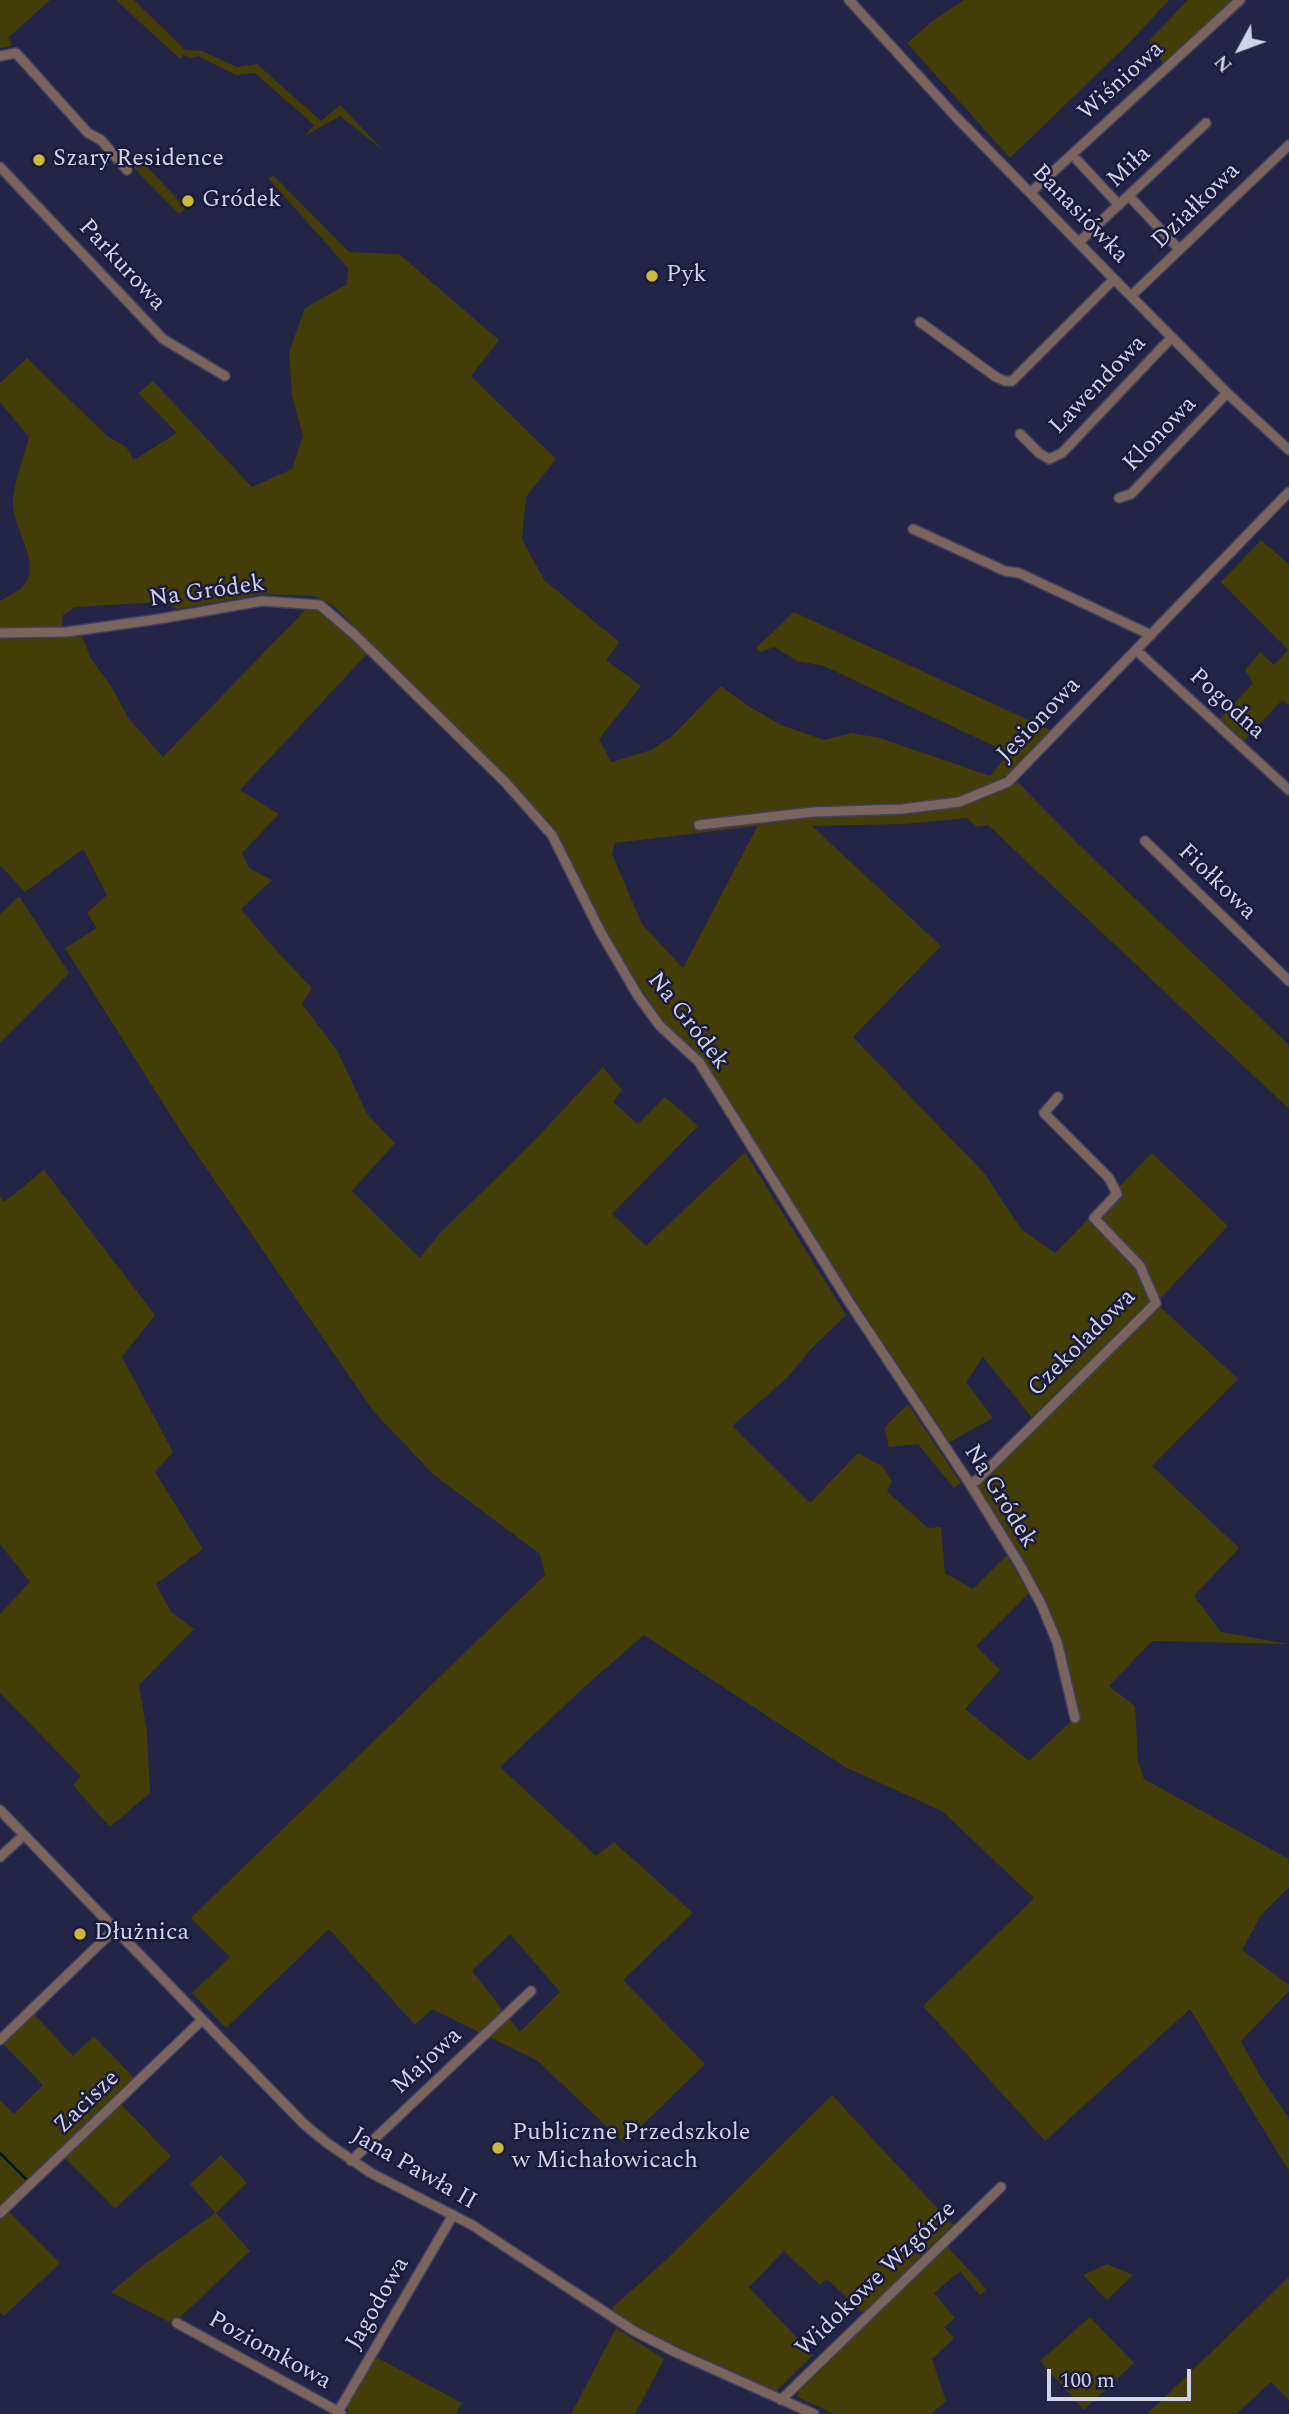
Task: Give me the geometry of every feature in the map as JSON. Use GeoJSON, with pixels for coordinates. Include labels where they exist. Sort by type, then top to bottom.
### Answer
{"type":"FeatureCollection","features":[{"type":"Feature","properties":{"kind":"street","name":"Banasiówka"},"geometry":{"type":"LineString","coordinates":[[849,0],[957,118],[1114,279],[1227,393],[1289,450]]}},
{"type":"Feature","properties":{"kind":"street","name":"Wiśniowa"},"geometry":{"type":"LineString","coordinates":[[1030,193],[1240,0]]}},
{"type":"Feature","properties":{"kind":"street"},"geometry":{"type":"LineString","coordinates":[[0,56],[16,53],[88,133],[101,141],[127,170]]}},
{"type":"Feature","properties":{"kind":"street","name":"Miła"},"geometry":{"type":"LineString","coordinates":[[1079,242],[1206,122]]}},
{"type":"Feature","properties":{"kind":"street","name":"Działkowa"},"geometry":{"type":"LineString","coordinates":[[1131,296],[1289,145]]}},
{"type":"Feature","properties":{"kind":"street"},"geometry":{"type":"LineString","coordinates":[[1077,160],[1119,205]]}},
{"type":"Feature","properties":{"kind":"street","name":"Parkurowa"},"geometry":{"type":"LineString","coordinates":[[0,167],[163,339],[225,376]]}},
{"type":"Feature","properties":{"kind":"street"},"geometry":{"type":"LineString","coordinates":[[1129,196],[1176,246]]}},
{"type":"Feature","properties":{"kind":"street"},"geometry":{"type":"LineString","coordinates":[[920,322],[996,377],[1012,381],[1114,279]]}},
{"type":"Feature","properties":{"kind":"street","name":"Lawendowa"},"geometry":{"type":"LineString","coordinates":[[1020,434],[1049,459],[1062,453],[1172,337]]}},
{"type":"Feature","properties":{"kind":"street","name":"Klonowa"},"geometry":{"type":"LineString","coordinates":[[1119,498],[1131,494],[1227,393]]}},
{"type":"Feature","properties":{"kind":"street","name":"Jesionowa"},"geometry":{"type":"LineString","coordinates":[[699,825],[813,812],[902,809],[959,802],[1008,782],[1289,492]]}},
{"type":"Feature","properties":{"kind":"street"},"geometry":{"type":"LineString","coordinates":[[913,529],[1006,571],[1019,573],[1151,635]]}},
{"type":"Feature","properties":{"kind":"street","name":"Na Gródek"},"geometry":{"type":"LineString","coordinates":[[0,633],[67,632],[262,601],[320,605],[354,634],[542,822],[562,853],[595,921],[638,996],[660,1026],[699,1062],[849,1302],[970,1484],[1041,1604],[1057,1642],[1075,1718]]}},
{"type":"Feature","properties":{"kind":"street","name":"Pogodna"},"geometry":{"type":"LineString","coordinates":[[1136,650],[1289,790]]}},
{"type":"Feature","properties":{"kind":"street","name":"Fiołkowa"},"geometry":{"type":"LineString","coordinates":[[1145,841],[1289,981]]}},
{"type":"Feature","properties":{"kind":"street","name":"Czekoladowa"},"geometry":{"type":"LineString","coordinates":[[970,1484],[1156,1303],[1140,1266],[1094,1218],[1117,1195],[1109,1178],[1044,1113],[1058,1097]]}},
{"type":"Feature","properties":{"kind":"street","name":"Jana Pawła II"},"geometry":{"type":"LineString","coordinates":[[0,1810],[305,2125],[351,2161],[453,2215],[634,2331],[814,2414]]}},
{"type":"Feature","properties":{"kind":"street"},"geometry":{"type":"LineString","coordinates":[[0,1857],[24,1835]]}},
{"type":"Feature","properties":{"kind":"street"},"geometry":{"type":"LineString","coordinates":[[0,2040],[115,1929]]}},
{"type":"Feature","properties":{"kind":"street","name":"Majowa"},"geometry":{"type":"LineString","coordinates":[[351,2161],[531,1991]]}},
{"type":"Feature","properties":{"kind":"street","name":"Zacisze"},"geometry":{"type":"LineString","coordinates":[[0,2213],[202,2020]]}},
{"type":"Feature","properties":{"kind":"street","name":"Widokowe Wzgórze"},"geometry":{"type":"LineString","coordinates":[[781,2400],[1001,2187]]}},
{"type":"Feature","properties":{"kind":"street","name":"Jagodowa"},"geometry":{"type":"LineString","coordinates":[[334,2412],[453,2215]]}},
{"type":"Feature","properties":{"kind":"street","name":"Poziomkowa"},"geometry":{"type":"LineString","coordinates":[[177,2323],[334,2412]]}},
{"type":"Feature","properties":{"kind":"shaded area"},"geometry":{"type":"Polygon","coordinates":[[[0,0],[50,0],[8,38],[12,44],[0,48],[0,0]]]}},
{"type":"Feature","properties":{"kind":"shaded area"},"geometry":{"type":"Polygon","coordinates":[[[116,0],[134,0],[185,50],[202,51],[237,67],[257,64],[321,121],[340,105],[384,151],[340,116],[305,136],[314,125],[255,73],[236,75],[198,56],[190,58],[183,55],[180,59],[116,0]]]}},
{"type":"Feature","properties":{"kind":"shaded area"},"geometry":{"type":"Polygon","coordinates":[[[964,0],[1169,0],[1131,41],[1010,158],[907,43],[935,19],[964,0]]]}},
{"type":"Feature","properties":{"kind":"shaded area"},"geometry":{"type":"Polygon","coordinates":[[[1188,0],[1246,0],[1168,71],[1149,41],[1188,0]]]}},
{"type":"Feature","properties":{"kind":"shaded area"},"geometry":{"type":"Polygon","coordinates":[[[142,161],[186,208],[179,214],[130,164],[136,166],[142,161]]]}},
{"type":"Feature","properties":{"kind":"shaded area"},"geometry":{"type":"Polygon","coordinates":[[[274,176],[349,252],[399,254],[499,340],[471,376],[556,459],[526,497],[522,539],[544,580],[619,642],[606,660],[641,686],[599,739],[611,762],[651,750],[671,737],[721,686],[781,725],[824,740],[852,733],[880,738],[990,776],[1009,753],[824,666],[798,661],[774,647],[760,652],[756,648],[794,612],[1050,730],[1009,773],[1078,844],[1289,1045],[1289,1109],[988,825],[977,827],[967,818],[904,824],[812,826],[941,946],[853,1037],[985,1174],[1021,1229],[1055,1253],[1152,1153],[1228,1226],[1156,1303],[1238,1379],[1152,1466],[1239,1548],[1194,1596],[1221,1632],[1289,1644],[1152,1641],[1109,1686],[1135,1706],[1138,1761],[1144,1779],[1289,1859],[1289,1887],[1261,1915],[1242,1950],[1289,1985],[1289,1991],[1241,2041],[1262,2079],[1289,2118],[1289,2171],[1190,2009],[1045,2141],[923,2006],[1034,1898],[942,1811],[845,1767],[644,1635],[583,1688],[500,1767],[596,1856],[614,1842],[693,1913],[623,1980],[705,2064],[624,2143],[538,2061],[432,2009],[415,2025],[329,1929],[226,2028],[192,1993],[230,1957],[191,1918],[545,1575],[540,1554],[434,1475],[374,1412],[180,1130],[65,948],[97,928],[87,913],[107,895],[83,849],[25,892],[0,865],[0,638],[82,636],[91,659],[111,686],[129,719],[163,757],[310,605],[325,612],[367,654],[240,790],[279,814],[242,853],[249,868],[272,880],[241,909],[312,988],[302,1004],[337,1050],[367,1114],[395,1143],[352,1191],[420,1258],[440,1233],[530,1145],[603,1067],[622,1090],[613,1102],[638,1124],[665,1097],[698,1126],[612,1214],[646,1246],[745,1152],[846,1315],[810,1350],[787,1378],[732,1426],[810,1503],[858,1453],[882,1466],[892,1481],[887,1491],[928,1528],[941,1527],[945,1573],[973,1589],[1007,1555],[1029,1593],[976,1646],[1000,1670],[965,1709],[1029,1761],[1070,1722],[1079,1721],[1062,1642],[1034,1583],[976,1485],[1037,1424],[983,1357],[966,1382],[993,1418],[946,1444],[702,1058],[664,1024],[604,931],[552,828],[523,795],[334,606],[315,596],[263,594],[178,609],[163,602],[75,607],[63,615],[62,627],[46,630],[0,630],[0,601],[19,590],[27,581],[30,571],[13,499],[29,437],[0,402],[0,383],[27,358],[107,436],[126,447],[134,460],[177,433],[138,393],[153,381],[252,487],[292,469],[303,436],[292,396],[289,352],[305,308],[347,284],[348,268],[268,178],[274,176]],[[757,827],[615,843],[612,854],[642,924],[683,968],[757,827]],[[510,1934],[472,1971],[520,2032],[560,1992],[510,1934]]]}},
{"type":"Feature","properties":{"kind":"shaded area"},"geometry":{"type":"Polygon","coordinates":[[[1261,540],[1289,564],[1289,706],[1282,700],[1244,741],[1220,719],[1253,683],[1245,670],[1260,652],[1274,665],[1288,650],[1221,582],[1261,540]]]}},
{"type":"Feature","properties":{"kind":"shaded area"},"geometry":{"type":"Polygon","coordinates":[[[19,896],[69,973],[0,1043],[0,914],[19,896]]]}},
{"type":"Feature","properties":{"kind":"shaded area"},"geometry":{"type":"Polygon","coordinates":[[[44,1170],[155,1315],[122,1357],[173,1452],[155,1472],[203,1549],[156,1584],[171,1612],[194,1629],[139,1685],[147,1732],[150,1793],[110,1827],[73,1785],[81,1776],[0,1693],[0,1614],[30,1582],[0,1544],[0,1196],[4,1202],[44,1170]]]}},
{"type":"Feature","properties":{"kind":"shaded area"},"geometry":{"type":"Polygon","coordinates":[[[908,1404],[961,1483],[954,1488],[918,1444],[889,1447],[884,1428],[908,1404]]]}},
{"type":"Feature","properties":{"kind":"shaded area"},"geometry":{"type":"Polygon","coordinates":[[[33,2013],[73,2056],[94,2036],[135,2079],[0,2208],[0,2100],[14,2114],[43,2085],[2,2043],[33,2013]]]}},
{"type":"Feature","properties":{"kind":"shaded area"},"geometry":{"type":"Polygon","coordinates":[[[832,2095],[953,2225],[863,2313],[827,2279],[820,2285],[784,2251],[749,2287],[813,2355],[776,2391],[657,2337],[612,2311],[615,2305],[665,2261],[832,2095]]]}},
{"type":"Feature","properties":{"kind":"shaded area"},"geometry":{"type":"Polygon","coordinates":[[[120,2103],[171,2156],[115,2209],[64,2157],[120,2103]]]}},
{"type":"Feature","properties":{"kind":"shaded area"},"geometry":{"type":"Polygon","coordinates":[[[221,2155],[247,2183],[216,2213],[250,2251],[173,2324],[111,2292],[215,2213],[190,2184],[221,2155]]]}},
{"type":"Feature","properties":{"kind":"shaded area"},"geometry":{"type":"Polygon","coordinates":[[[8,2211],[60,2263],[4,2316],[0,2312],[0,2218],[8,2211]]]}},
{"type":"Feature","properties":{"kind":"shaded area"},"geometry":{"type":"Polygon","coordinates":[[[947,2246],[987,2290],[980,2295],[960,2271],[934,2293],[955,2318],[944,2327],[954,2338],[932,2359],[946,2401],[931,2414],[835,2414],[797,2397],[800,2388],[947,2246]]]}},
{"type":"Feature","properties":{"kind":"shaded area"},"geometry":{"type":"Polygon","coordinates":[[[1107,2264],[1133,2275],[1107,2300],[1083,2275],[1107,2264]]]}},
{"type":"Feature","properties":{"kind":"shaded area"},"geometry":{"type":"Polygon","coordinates":[[[1289,2277],[1289,2400],[1271,2382],[1236,2414],[1147,2414],[1289,2277]]]}},
{"type":"Feature","properties":{"kind":"shaded area"},"geometry":{"type":"Polygon","coordinates":[[[1090,2317],[1134,2363],[1084,2410],[1040,2361],[1090,2317]]]}},
{"type":"Feature","properties":{"kind":"shaded area"},"geometry":{"type":"Polygon","coordinates":[[[616,2328],[664,2359],[635,2414],[571,2414],[616,2328]]]}},
{"type":"Feature","properties":{"kind":"shaded area"},"geometry":{"type":"Polygon","coordinates":[[[376,2357],[462,2403],[456,2414],[349,2414],[347,2407],[376,2357]]]}},
{"type":"Feature","properties":{"kind":"waterway"},"geometry":{"type":"LineString","coordinates":[[0,2153],[27,2180]]}},
{"type":"Feature","properties":{"kind":"place","name":"Szary Residence"},"geometry":{"type":"Point","coordinates":[39,160]}},
{"type":"Feature","properties":{"kind":"place","name":"Gródek"},"geometry":{"type":"Point","coordinates":[188,201]}},
{"type":"Feature","properties":{"kind":"place","name":"Pyk"},"geometry":{"type":"Point","coordinates":[652,276]}},
{"type":"Feature","properties":{"kind":"place","name":"Dłużnica"},"geometry":{"type":"Point","coordinates":[80,1934]}},
{"type":"Feature","properties":{"kind":"place","name":"Publiczne Przedszkole w Michałowicach"},"geometry":{"type":"Point","coordinates":[498,2148]}}]}
